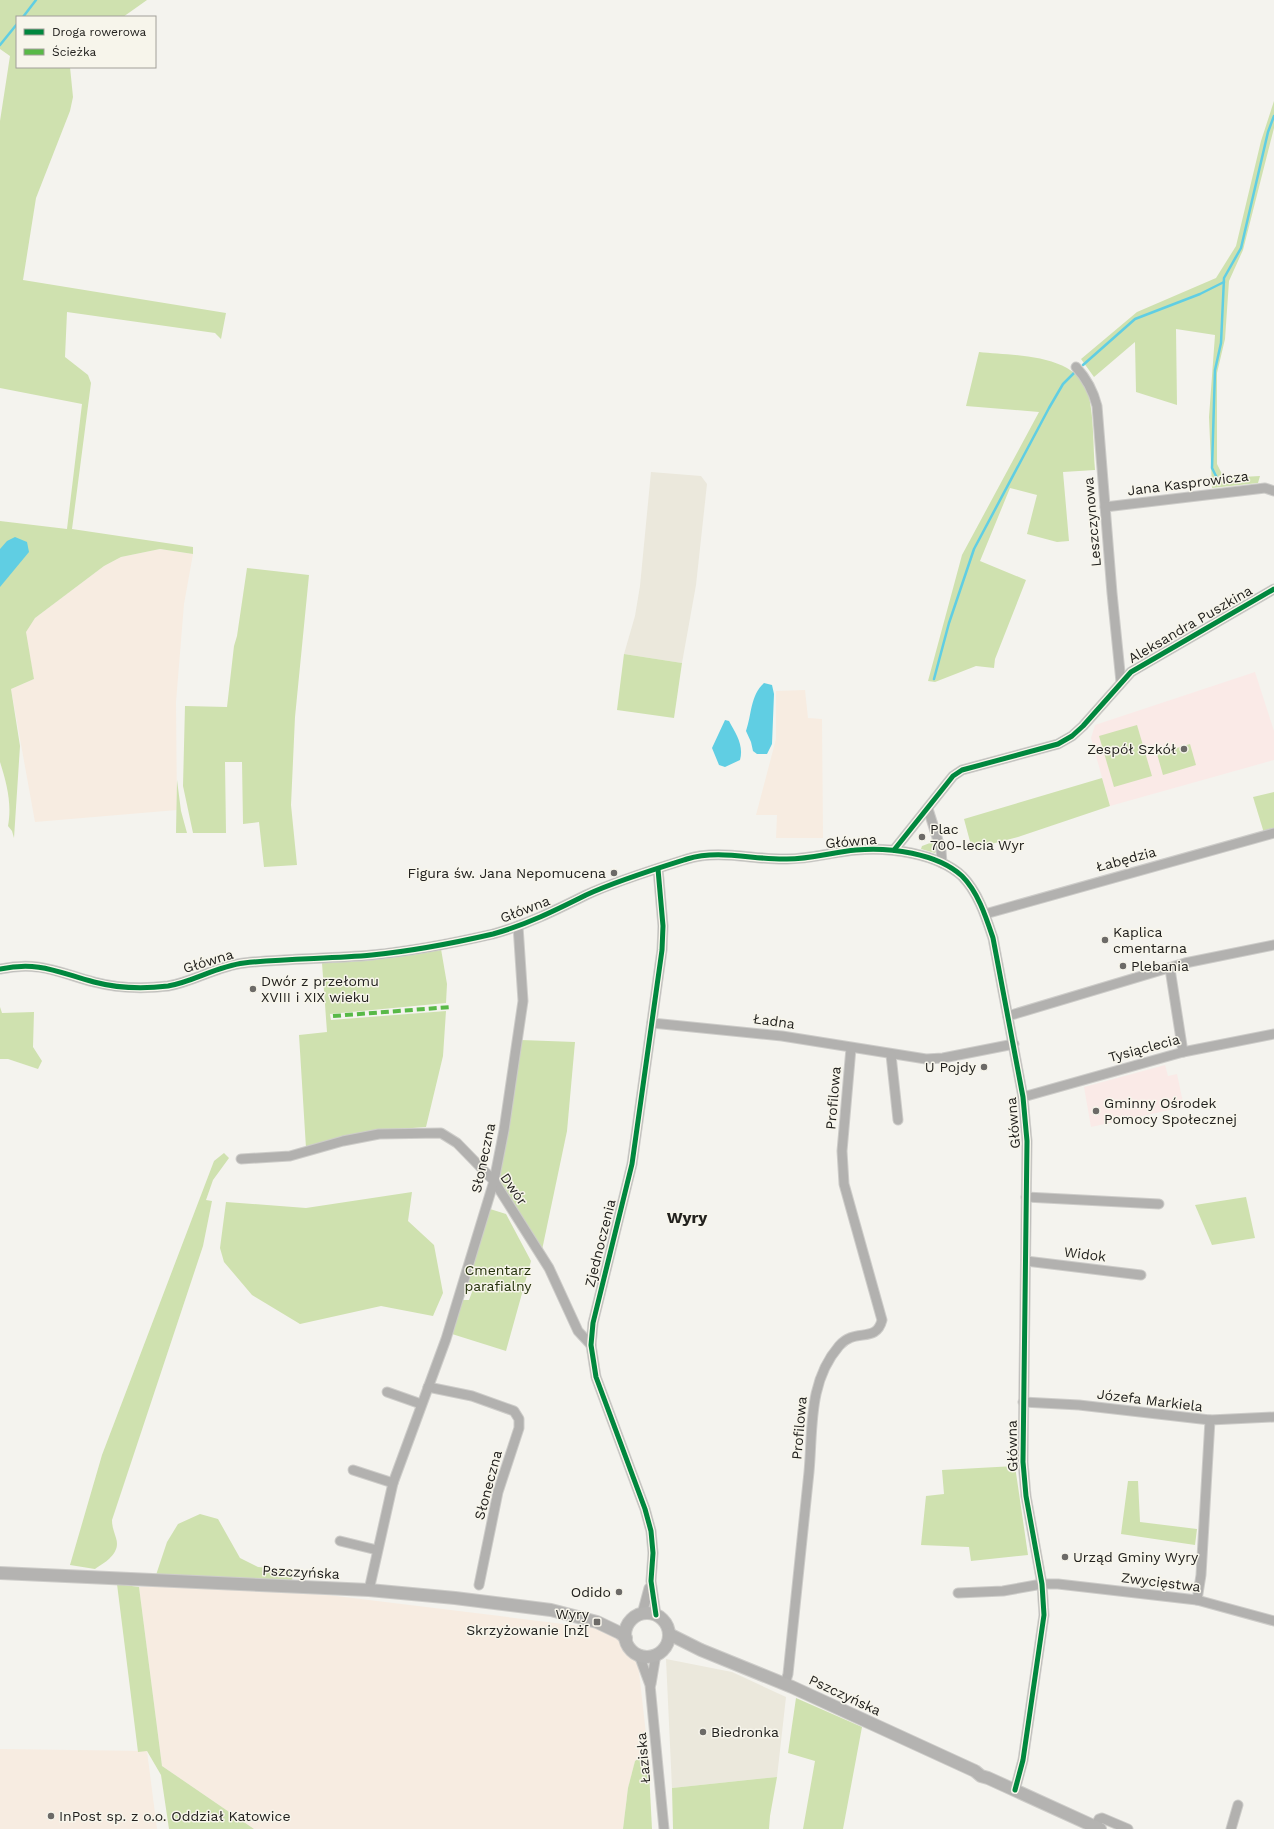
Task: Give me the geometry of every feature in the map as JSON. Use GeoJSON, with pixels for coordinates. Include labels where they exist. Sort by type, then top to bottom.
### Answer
{"type":"FeatureCollection","features":[{"type":"Feature","properties":{"kind":"main road","name":"Pszczyńska"},"geometry":{"type":"LineString","coordinates":[[0,1572],[369,1590],[551,1610],[598,1622],[619,1623],[630,1621]]}},
{"type":"Feature","properties":{"kind":"main road"},"geometry":{"type":"LineString","coordinates":[[642,1614],[656,1615],[665,1623],[669,1634],[668,1639],[660,1652],[645,1656],[639,1655],[632,1650],[626,1638],[626,1629],[630,1621],[642,1614]]}},
{"type":"Feature","properties":{"kind":"main road","name":"Pszczyńska"},"geometry":{"type":"LineString","coordinates":[[598,1622],[620,1633],[626,1638]]}},
{"type":"Feature","properties":{"kind":"main road","name":"Pszczyńska"},"geometry":{"type":"LineString","coordinates":[[669,1634],[701,1650],[785,1684],[981,1776],[1097,1828]]}},
{"type":"Feature","properties":{"kind":"main road","name":"Pszczyńska"},"geometry":{"type":"LineString","coordinates":[[660,1652],[673,1648],[701,1650]]}},
{"type":"Feature","properties":{"kind":"street","name":"Leszczynowa"},"geometry":{"type":"LineString","coordinates":[[1076,367],[1085,377],[1094,392],[1097,406],[1122,682]]}},
{"type":"Feature","properties":{"kind":"street","name":"Jana Kasprowicza"},"geometry":{"type":"LineString","coordinates":[[1105,507],[1265,488],[1274,491]]}},
{"type":"Feature","properties":{"kind":"street","name":"Aleksandra Puszkina"},"geometry":{"type":"LineString","coordinates":[[894,850],[928,809],[945,784],[962,770],[1058,744],[1072,736],[1104,704],[1131,672],[1274,589]]}},
{"type":"Feature","properties":{"kind":"street"},"geometry":{"type":"LineString","coordinates":[[928,809],[941,850],[942,863]]}},
{"type":"Feature","properties":{"kind":"street","name":"Łabędzia"},"geometry":{"type":"LineString","coordinates":[[986,914],[1274,833]]}},
{"type":"Feature","properties":{"kind":"street","name":"Główna"},"geometry":{"type":"LineString","coordinates":[[0,969],[34,966],[47,968],[108,985],[132,987],[168,986],[240,963],[374,955],[445,943],[518,926],[608,886],[700,856],[787,859],[860,849],[894,850],[918,855],[942,863],[964,878],[986,914],[993,938],[1014,1044],[1023,1098],[1027,1141],[1023,1462],[1026,1496],[1042,1584],[1044,1615],[1023,1760],[1015,1790]]}},
{"type":"Feature","properties":{"kind":"street","name":"Zjednoczenia"},"geometry":{"type":"LineString","coordinates":[[642,1614],[651,1581],[653,1553],[650,1530],[645,1509],[596,1377],[591,1345],[593,1323],[632,1164],[652,1023],[662,950],[663,926],[658,870]]}},
{"type":"Feature","properties":{"kind":"street","name":"Słoneczna"},"geometry":{"type":"LineString","coordinates":[[369,1590],[393,1484],[446,1338],[494,1181],[504,1130],[523,1001],[523,973],[518,926]]}},
{"type":"Feature","properties":{"kind":"street"},"geometry":{"type":"LineString","coordinates":[[1008,1016],[1170,969],[1185,963],[1274,945]]}},
{"type":"Feature","properties":{"kind":"street"},"geometry":{"type":"LineString","coordinates":[[1170,969],[1183,1052]]}},
{"type":"Feature","properties":{"kind":"street","name":"Ładna"},"geometry":{"type":"LineString","coordinates":[[652,1023],[782,1036],[891,1055],[926,1059],[943,1058],[1014,1044]]}},
{"type":"Feature","properties":{"kind":"street","name":"Tysiąclecia"},"geometry":{"type":"LineString","coordinates":[[1023,1098],[1183,1052],[1274,1034]]}},
{"type":"Feature","properties":{"kind":"street","name":"Profilowa"},"geometry":{"type":"LineString","coordinates":[[785,1684],[809,1472],[812,1439],[811,1417],[819,1378],[839,1345],[848,1337],[875,1334],[880,1328],[882,1320],[851,1214],[843,1177],[842,1151],[851,1048]]}},
{"type":"Feature","properties":{"kind":"street"},"geometry":{"type":"LineString","coordinates":[[891,1055],[898,1120]]}},
{"type":"Feature","properties":{"kind":"street","name":"Dwór"},"geometry":{"type":"LineString","coordinates":[[242,1159],[290,1156],[343,1141],[379,1134],[441,1133],[457,1143],[494,1181],[549,1268],[578,1332],[591,1345]]}},
{"type":"Feature","properties":{"kind":"street"},"geometry":{"type":"LineString","coordinates":[[1026,1197],[1159,1204]]}},
{"type":"Feature","properties":{"kind":"street","name":"Widok"},"geometry":{"type":"LineString","coordinates":[[1026,1261],[1141,1275]]}},
{"type":"Feature","properties":{"kind":"street","name":"Słoneczna"},"geometry":{"type":"LineString","coordinates":[[428,1387],[472,1396],[514,1411],[519,1419],[519,1428],[498,1492],[479,1585]]}},
{"type":"Feature","properties":{"kind":"street"},"geometry":{"type":"LineString","coordinates":[[387,1392],[421,1404]]}},
{"type":"Feature","properties":{"kind":"street","name":"Józefa Markiela"},"geometry":{"type":"LineString","coordinates":[[1024,1402],[1079,1405],[1210,1420],[1274,1417]]}},
{"type":"Feature","properties":{"kind":"street"},"geometry":{"type":"LineString","coordinates":[[1197,1600],[1201,1575],[1210,1420]]}},
{"type":"Feature","properties":{"kind":"street"},"geometry":{"type":"LineString","coordinates":[[353,1470],[393,1484]]}},
{"type":"Feature","properties":{"kind":"street"},"geometry":{"type":"LineString","coordinates":[[340,1541],[377,1550]]}},
{"type":"Feature","properties":{"kind":"street","name":"Zjednoczenia"},"geometry":{"type":"LineString","coordinates":[[651,1581],[656,1615]]}},
{"type":"Feature","properties":{"kind":"street"},"geometry":{"type":"LineString","coordinates":[[958,1593],[1003,1591],[1042,1584]]}},
{"type":"Feature","properties":{"kind":"street","name":"Zwycięstwa"},"geometry":{"type":"LineString","coordinates":[[1042,1584],[1058,1584],[1197,1600],[1274,1621]]}},
{"type":"Feature","properties":{"kind":"street","name":"Łaziska"},"geometry":{"type":"LineString","coordinates":[[650,1685],[660,1652]]}},
{"type":"Feature","properties":{"kind":"street","name":"Łaziska"},"geometry":{"type":"LineString","coordinates":[[639,1655],[650,1685],[664,1829]]}},
{"type":"Feature","properties":{"kind":"street"},"geometry":{"type":"LineString","coordinates":[[1231,1829],[1238,1805]]}},
{"type":"Feature","properties":{"kind":"street"},"geometry":{"type":"LineString","coordinates":[[1097,1828],[1099,1819],[1102,1818],[1128,1829]]}},
{"type":"Feature","properties":{"kind":"shaded area"},"geometry":{"type":"Polygon","coordinates":[[[651,472],[701,476],[707,484],[696,585],[682,663],[624,654],[635,616],[640,586],[651,472]]]}},
{"type":"Feature","properties":{"kind":"shaded area"},"geometry":{"type":"Polygon","coordinates":[[[160,549],[193,554],[184,604],[176,702],[177,810],[35,822],[11,689],[34,679],[25,632],[35,618],[104,566],[121,557],[160,549]]]}},
{"type":"Feature","properties":{"kind":"shaded area","name":"Zespół Szkół"},"geometry":{"type":"Polygon","coordinates":[[[1255,672],[1274,731],[1274,760],[1110,806],[1091,738],[1095,725],[1255,672]]]}},
{"type":"Feature","properties":{"kind":"shaded area"},"geometry":{"type":"Polygon","coordinates":[[[805,690],[808,718],[822,719],[823,838],[776,838],[777,815],[756,815],[776,739],[776,691],[805,690]]]}},
{"type":"Feature","properties":{"kind":"shaded area"},"geometry":{"type":"Polygon","coordinates":[[[1165,1065],[1168,1076],[1177,1074],[1184,1107],[1091,1127],[1084,1087],[1165,1065]]]}},
{"type":"Feature","properties":{"kind":"shaded area"},"geometry":{"type":"Polygon","coordinates":[[[194,1586],[328,1595],[629,1632],[637,1654],[648,1752],[635,1761],[628,1788],[623,1829],[254,1829],[162,1766],[139,1587],[194,1586]]]}},
{"type":"Feature","properties":{"kind":"shaded area"},"geometry":{"type":"Polygon","coordinates":[[[666,1659],[732,1672],[786,1697],[777,1777],[672,1788],[666,1659]]]}},
{"type":"Feature","properties":{"kind":"shaded area"},"geometry":{"type":"Polygon","coordinates":[[[0,1749],[147,1751],[157,1829],[0,1829],[0,1749]]]}},
{"type":"Feature","properties":{"kind":"green space"},"geometry":{"type":"Polygon","coordinates":[[[0,0],[147,0],[124,16],[16,16],[16,68],[70,68],[73,97],[70,111],[36,198],[23,280],[226,313],[221,339],[215,333],[67,312],[65,357],[88,375],[91,383],[72,529],[193,547],[193,554],[160,549],[121,557],[104,566],[35,618],[26,632],[34,679],[11,689],[20,746],[14,838],[12,831],[8,826],[8,794],[0,762],[0,521],[67,529],[82,404],[0,388],[0,121],[10,56],[0,49],[0,0]]]}},
{"type":"Feature","properties":{"kind":"green space"},"geometry":{"type":"Polygon","coordinates":[[[1274,101],[1274,128],[1243,250],[1229,281],[1225,339],[1217,373],[1217,464],[1224,478],[1260,476],[1258,483],[1212,488],[1209,417],[1215,335],[1176,329],[1177,405],[1136,392],[1135,342],[1094,377],[1081,359],[1137,312],[1216,278],[1236,246],[1261,141],[1274,101]]]}},
{"type":"Feature","properties":{"kind":"green space"},"geometry":{"type":"Polygon","coordinates":[[[979,352],[1027,356],[1059,364],[1073,372],[1083,383],[1089,397],[1093,424],[1095,470],[1063,472],[1069,541],[1057,542],[1027,534],[1037,495],[1010,488],[980,561],[1026,580],[995,659],[994,668],[976,666],[935,682],[928,681],[962,555],[1039,412],[966,406],[979,352]]]}},
{"type":"Feature","properties":{"kind":"green space"},"geometry":{"type":"Polygon","coordinates":[[[247,568],[309,575],[295,717],[291,805],[297,865],[264,867],[259,822],[243,824],[242,762],[225,762],[226,833],[193,833],[183,786],[185,706],[227,707],[234,646],[237,636],[247,568]]]}},
{"type":"Feature","properties":{"kind":"green space"},"geometry":{"type":"Polygon","coordinates":[[[624,654],[682,663],[674,718],[617,710],[624,654]]]}},
{"type":"Feature","properties":{"kind":"green space"},"geometry":{"type":"Polygon","coordinates":[[[1137,725],[1152,776],[1114,787],[1099,736],[1137,725]]]}},
{"type":"Feature","properties":{"kind":"green space"},"geometry":{"type":"Polygon","coordinates":[[[1190,744],[1196,765],[1163,775],[1157,754],[1190,744]]]}},
{"type":"Feature","properties":{"kind":"green space"},"geometry":{"type":"Polygon","coordinates":[[[1102,778],[1110,806],[1018,837],[972,849],[964,819],[1102,778]]]}},
{"type":"Feature","properties":{"kind":"green space"},"geometry":{"type":"Polygon","coordinates":[[[177,780],[181,811],[187,833],[176,833],[177,780]]]}},
{"type":"Feature","properties":{"kind":"green space"},"geometry":{"type":"Polygon","coordinates":[[[1274,792],[1274,833],[1264,833],[1253,797],[1274,792]]]}},
{"type":"Feature","properties":{"kind":"green space"},"geometry":{"type":"Polygon","coordinates":[[[933,836],[937,849],[935,853],[921,849],[922,846],[930,843],[933,836]]]}},
{"type":"Feature","properties":{"kind":"green space"},"geometry":{"type":"Polygon","coordinates":[[[441,949],[447,984],[446,1003],[330,1014],[331,1020],[446,1011],[443,1056],[426,1127],[371,1131],[306,1148],[299,1035],[327,1032],[322,963],[441,949]]]}},
{"type":"Feature","properties":{"kind":"green space"},"geometry":{"type":"Polygon","coordinates":[[[0,1007],[2,1013],[34,1012],[33,1047],[42,1061],[38,1069],[8,1059],[0,1059],[0,1007]]]}},
{"type":"Feature","properties":{"kind":"green space"},"geometry":{"type":"Polygon","coordinates":[[[521,1040],[575,1042],[567,1131],[542,1250],[497,1180],[521,1040]]]}},
{"type":"Feature","properties":{"kind":"green space"},"geometry":{"type":"Polygon","coordinates":[[[224,1153],[229,1158],[213,1180],[206,1200],[212,1201],[203,1246],[112,1520],[117,1543],[116,1548],[112,1556],[95,1569],[70,1565],[102,1455],[214,1161],[224,1153]]]}},
{"type":"Feature","properties":{"kind":"green space"},"geometry":{"type":"Polygon","coordinates":[[[412,1192],[408,1221],[434,1245],[443,1293],[433,1316],[381,1306],[300,1324],[252,1295],[224,1262],[220,1248],[226,1202],[306,1208],[412,1192]]]}},
{"type":"Feature","properties":{"kind":"green space"},"geometry":{"type":"Polygon","coordinates":[[[1246,1197],[1255,1238],[1212,1245],[1195,1205],[1246,1197]]]}},
{"type":"Feature","properties":{"kind":"green space","name":"Cmentarz parafialny"},"geometry":{"type":"Polygon","coordinates":[[[490,1209],[506,1214],[531,1261],[506,1351],[452,1334],[463,1300],[469,1300],[472,1292],[467,1284],[490,1209]]]}},
{"type":"Feature","properties":{"kind":"green space"},"geometry":{"type":"Polygon","coordinates":[[[1015,1466],[1028,1555],[971,1561],[969,1547],[921,1545],[926,1496],[944,1494],[942,1470],[1015,1466]]]}},
{"type":"Feature","properties":{"kind":"green space"},"geometry":{"type":"Polygon","coordinates":[[[1128,1481],[1138,1481],[1140,1522],[1197,1529],[1195,1545],[1121,1534],[1128,1481]]]}},
{"type":"Feature","properties":{"kind":"green space"},"geometry":{"type":"Polygon","coordinates":[[[200,1514],[218,1519],[240,1558],[258,1567],[293,1570],[292,1582],[156,1575],[167,1542],[178,1524],[200,1514]]]}},
{"type":"Feature","properties":{"kind":"green space"},"geometry":{"type":"Polygon","coordinates":[[[117,1584],[139,1587],[162,1766],[254,1829],[169,1829],[161,1775],[147,1751],[138,1752],[117,1584]]]}},
{"type":"Feature","properties":{"kind":"green space"},"geometry":{"type":"Polygon","coordinates":[[[796,1698],[862,1727],[843,1829],[803,1829],[815,1761],[788,1753],[796,1698]]]}},
{"type":"Feature","properties":{"kind":"green space"},"geometry":{"type":"Polygon","coordinates":[[[648,1752],[652,1829],[623,1829],[628,1788],[635,1761],[648,1752]]]}},
{"type":"Feature","properties":{"kind":"green space"},"geometry":{"type":"Polygon","coordinates":[[[777,1777],[769,1829],[673,1829],[672,1788],[777,1777]]]}},
{"type":"Feature","properties":{"kind":"water"},"geometry":{"type":"Polygon","coordinates":[[[15,537],[27,542],[29,552],[0,587],[0,549],[7,541],[15,537]]]}},
{"type":"Feature","properties":{"kind":"water"},"geometry":{"type":"Polygon","coordinates":[[[764,683],[772,685],[774,694],[772,744],[767,754],[757,754],[753,751],[746,731],[754,699],[759,688],[764,683]]]}},
{"type":"Feature","properties":{"kind":"water"},"geometry":{"type":"Polygon","coordinates":[[[725,720],[729,721],[737,735],[741,755],[740,760],[725,767],[719,765],[712,748],[725,720]]]}},
{"type":"Feature","properties":{"kind":"waterway"},"geometry":{"type":"LineString","coordinates":[[24,16],[36,0]]}},
{"type":"Feature","properties":{"kind":"waterway"},"geometry":{"type":"LineString","coordinates":[[0,45],[16,25]]}},
{"type":"Feature","properties":{"kind":"waterway"},"geometry":{"type":"LineString","coordinates":[[1218,480],[1212,468],[1215,370],[1221,343],[1224,278],[1241,248],[1268,132],[1274,116]]}},
{"type":"Feature","properties":{"kind":"waterway"},"geometry":{"type":"LineString","coordinates":[[1083,365],[1135,319],[1200,294],[1224,282]]}},
{"type":"Feature","properties":{"kind":"waterway"},"geometry":{"type":"LineString","coordinates":[[934,679],[949,623],[974,549],[1049,408],[1063,384],[1075,372]]}},
{"type":"Feature","properties":{"kind":"marked path"},"geometry":{"type":"LineString","coordinates":[[333,1016],[451,1007]]}},
{"type":"Feature","properties":{"kind":"cycle path"},"geometry":{"type":"LineString","coordinates":[[894,850],[953,776],[962,770],[1058,744],[1072,736],[1083,726],[1131,672],[1274,589]]}},
{"type":"Feature","properties":{"kind":"cycle path"},"geometry":{"type":"LineString","coordinates":[[0,969],[26,966],[37,967],[58,971],[103,984],[121,987],[150,987],[177,984],[224,967],[244,963],[356,956],[418,949],[493,934],[541,917],[586,895],[623,880],[699,856],[724,855],[787,859],[869,849],[897,851],[912,853],[940,862],[952,868],[962,876],[973,889],[993,938],[1023,1097],[1027,1141],[1023,1462],[1026,1496],[1042,1584],[1044,1615],[1023,1760],[1015,1790]]}},
{"type":"Feature","properties":{"kind":"cycle path"},"geometry":{"type":"LineString","coordinates":[[656,1615],[651,1581],[653,1553],[651,1531],[645,1509],[596,1377],[591,1345],[593,1323],[632,1164],[662,950],[663,926],[658,869]]}},
{"type":"Feature","properties":{"kind":"place","name":"Zespół Szkół"},"geometry":{"type":"Point","coordinates":[1184,749]}},
{"type":"Feature","properties":{"kind":"place","name":"Plac 700-lecia Wyr"},"geometry":{"type":"Point","coordinates":[922,837]}},
{"type":"Feature","properties":{"kind":"place","name":"Figura św. Jana Nepomucena"},"geometry":{"type":"Point","coordinates":[614,873]}},
{"type":"Feature","properties":{"kind":"place","name":"Kaplica cmentarna"},"geometry":{"type":"Point","coordinates":[1105,940]}},
{"type":"Feature","properties":{"kind":"place","name":"Plebania"},"geometry":{"type":"Point","coordinates":[1123,966]}},
{"type":"Feature","properties":{"kind":"place","name":"Dwór z przełomu XVIII i XIX wieku"},"geometry":{"type":"Point","coordinates":[253,989]}},
{"type":"Feature","properties":{"kind":"place","name":"U Pojdy"},"geometry":{"type":"Point","coordinates":[984,1067]}},
{"type":"Feature","properties":{"kind":"place","name":"Gminny Ośrodek Pomocy Społecznej"},"geometry":{"type":"Point","coordinates":[1096,1111]}},
{"type":"Feature","properties":{"kind":"place","name":"Urząd Gminy Wyry"},"geometry":{"type":"Point","coordinates":[1065,1557]}},
{"type":"Feature","properties":{"kind":"place","name":"Odido"},"geometry":{"type":"Point","coordinates":[619,1592]}},
{"type":"Feature","properties":{"kind":"place","name":"Wyry Skrzyżowanie [nż["},"geometry":{"type":"Point","coordinates":[597,1622]}},
{"type":"Feature","properties":{"kind":"place","name":"Biedronka"},"geometry":{"type":"Point","coordinates":[703,1732]}},
{"type":"Feature","properties":{"kind":"place","name":"InPost sp. z o.o. Oddział Katowice"},"geometry":{"type":"Point","coordinates":[51,1816]}},
{"type":"Feature","properties":{"kind":"district","name":"Wyry"},"geometry":{"type":"Point","coordinates":[687,1217]}}]}
